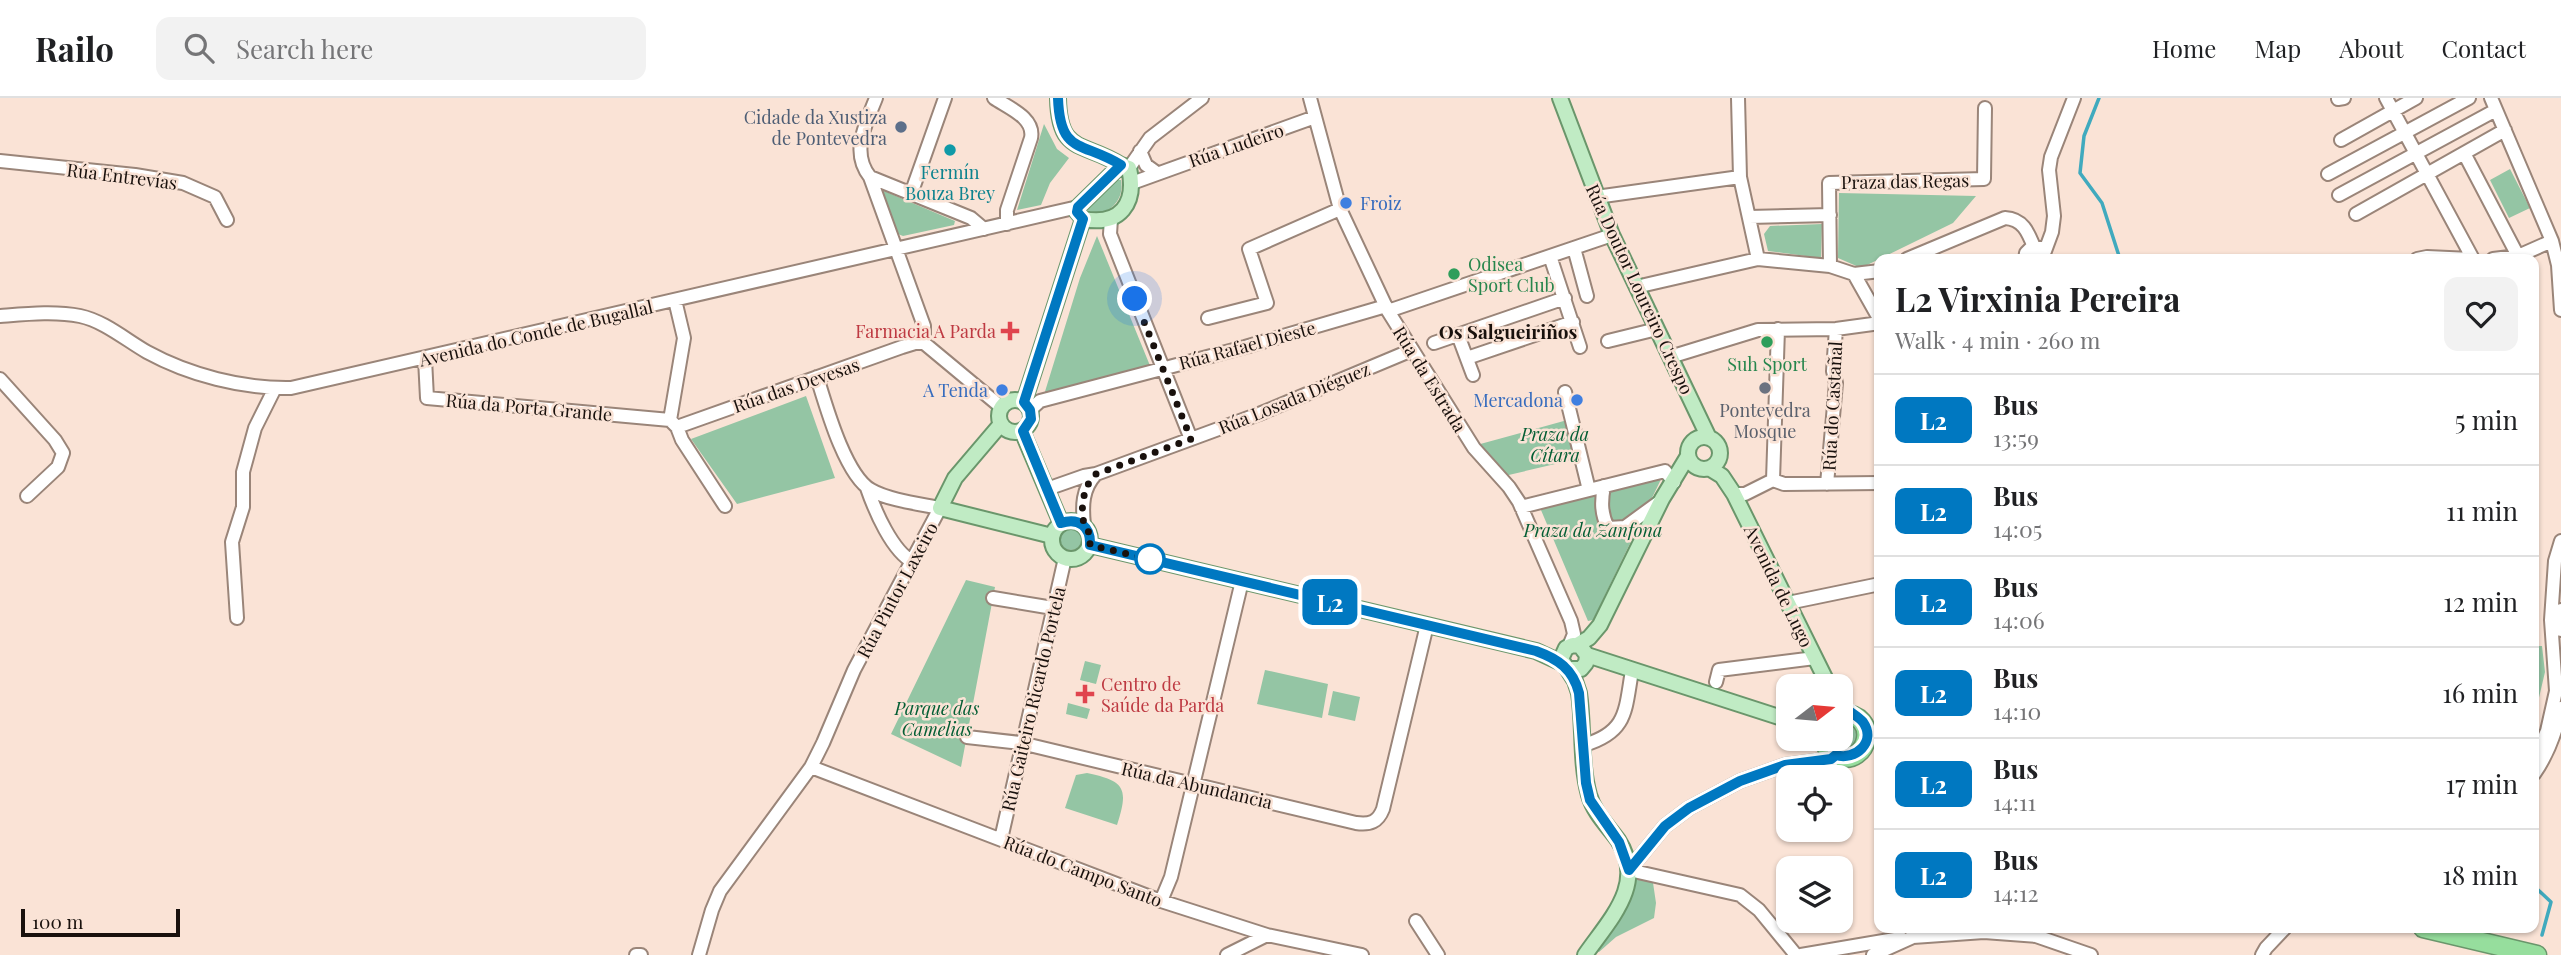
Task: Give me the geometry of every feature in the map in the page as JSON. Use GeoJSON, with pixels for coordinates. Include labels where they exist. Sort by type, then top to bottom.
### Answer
{"type":"FeatureCollection","features":[{"type":"Feature","properties":{"kind":"highway"},"geometry":{"type":"LineString","coordinates":[[1838,751],[1849,757],[1869,744],[1861,720],[1853,715]]}},
{"type":"Feature","properties":{"kind":"highway"},"geometry":{"type":"LineString","coordinates":[[2444,933],[2530,953]]}},
{"type":"Feature","properties":{"kind":"highway"},"geometry":{"type":"LineString","coordinates":[[2483,933],[2530,953]]}},
{"type":"Feature","properties":{"kind":"main road"},"geometry":{"type":"LineString","coordinates":[[1058,98],[1063,130],[1073,144],[1099,152],[1128,172]]}},
{"type":"Feature","properties":{"kind":"main road","name":"Rúa Doutor Loureiro Crespo"},"geometry":{"type":"LineString","coordinates":[[1560,98],[1612,235],[1709,438]]}},
{"type":"Feature","properties":{"kind":"main road"},"geometry":{"type":"LineString","coordinates":[[1027,406],[1010,400],[1002,407],[999,415],[1001,424],[1008,431],[1023,431],[1030,424],[1027,406],[1080,213],[1128,172]]}},
{"type":"Feature","properties":{"kind":"main road"},"geometry":{"type":"LineString","coordinates":[[1080,213],[1095,222],[1118,216],[1126,208],[1128,172]]}},
{"type":"Feature","properties":{"kind":"main road","name":"Rúa Pintor Laxeiro"},"geometry":{"type":"LineString","coordinates":[[940,508],[955,478],[1001,424]]}},
{"type":"Feature","properties":{"kind":"main road"},"geometry":{"type":"LineString","coordinates":[[1023,431],[1061,523]]}},
{"type":"Feature","properties":{"kind":"main road"},"geometry":{"type":"LineString","coordinates":[[1582,716],[1578,688],[1565,666],[1562,654],[1579,653],[1597,639],[1600,625],[1662,499],[1688,456],[1692,442],[1709,438],[1717,444],[1719,455],[1716,463],[1674,482]]}},
{"type":"Feature","properties":{"kind":"main road","name":"Avenida de Lugo"},"geometry":{"type":"LineString","coordinates":[[1719,455],[1731,490],[1823,674]]}},
{"type":"Feature","properties":{"kind":"main road"},"geometry":{"type":"LineString","coordinates":[[1688,456],[1692,463],[1704,468]]}},
{"type":"Feature","properties":{"kind":"main road","name":"Avenida de Lugo"},"geometry":{"type":"LineString","coordinates":[[1704,468],[1718,473],[1731,490]]}},
{"type":"Feature","properties":{"kind":"main road"},"geometry":{"type":"LineString","coordinates":[[940,508],[1052,536]]}},
{"type":"Feature","properties":{"kind":"main road"},"geometry":{"type":"LineString","coordinates":[[1073,520],[1084,525],[1090,534],[1090,545],[1083,555],[1065,558],[1056,552],[1052,536],[1061,523],[1073,520]]}},
{"type":"Feature","properties":{"kind":"main road"},"geometry":{"type":"LineString","coordinates":[[1090,545],[1536,651],[1579,653],[1776,716]]}},
{"type":"Feature","properties":{"kind":"main road"},"geometry":{"type":"LineString","coordinates":[[1536,651],[1577,670],[1579,653]]}},
{"type":"Feature","properties":{"kind":"main road"},"geometry":{"type":"LineString","coordinates":[[1579,653],[1586,783],[1590,800],[1619,842],[1629,870],[1626,892],[1585,955]]}},
{"type":"Feature","properties":{"kind":"street"},"geometry":{"type":"LineString","coordinates":[[876,98],[860,144],[861,162],[870,177],[924,326],[924,344],[1002,407]]}},
{"type":"Feature","properties":{"kind":"street"},"geometry":{"type":"LineString","coordinates":[[911,194],[945,98]]}},
{"type":"Feature","properties":{"kind":"street"},"geometry":{"type":"LineString","coordinates":[[994,98],[1027,120],[1032,128],[1007,210],[1007,224]]}},
{"type":"Feature","properties":{"kind":"street"},"geometry":{"type":"LineString","coordinates":[[1128,172],[1150,138],[1202,98]]}},
{"type":"Feature","properties":{"kind":"street","name":"Rúa da Estrada"},"geometry":{"type":"LineString","coordinates":[[1310,98],[1340,209],[1387,309],[1474,448],[1509,486],[1521,507],[1571,621],[1579,653]]}},
{"type":"Feature","properties":{"kind":"street"},"geometry":{"type":"LineString","coordinates":[[1738,98],[1740,177],[1758,259]]}},
{"type":"Feature","properties":{"kind":"street"},"geometry":{"type":"LineString","coordinates":[[2042,252],[2052,232],[2054,216],[2049,170],[2051,157],[2074,98]]}},
{"type":"Feature","properties":{"kind":"street"},"geometry":{"type":"LineString","coordinates":[[2386,98],[2469,254]]}},
{"type":"Feature","properties":{"kind":"street"},"geometry":{"type":"LineString","coordinates":[[2341,140],[2416,98]]}},
{"type":"Feature","properties":{"kind":"street"},"geometry":{"type":"LineString","coordinates":[[2328,174],[2469,98]]}},
{"type":"Feature","properties":{"kind":"street"},"geometry":{"type":"LineString","coordinates":[[2339,195],[2417,153],[2493,104],[2552,241],[2558,265],[2561,310]]}},
{"type":"Feature","properties":{"kind":"street","name":"Praza das Regas"},"geometry":{"type":"LineString","coordinates":[[1830,266],[1829,183],[1984,179],[1985,108]]}},
{"type":"Feature","properties":{"kind":"street","name":"Rúa Ludeiro"},"geometry":{"type":"LineString","coordinates":[[1128,172],[1157,173],[1315,117]]}},
{"type":"Feature","properties":{"kind":"street"},"geometry":{"type":"LineString","coordinates":[[2356,214],[2505,130]]}},
{"type":"Feature","properties":{"kind":"street"},"geometry":{"type":"LineString","coordinates":[[1140,151],[1146,165],[1157,173]]}},
{"type":"Feature","properties":{"kind":"street"},"geometry":{"type":"LineString","coordinates":[[2464,153],[2517,254]]}},
{"type":"Feature","properties":{"kind":"street","name":"Rúa Entrevías"},"geometry":{"type":"LineString","coordinates":[[0,161],[135,175],[183,183],[215,197],[227,220]]}},
{"type":"Feature","properties":{"kind":"street"},"geometry":{"type":"LineString","coordinates":[[870,177],[971,218],[984,229]]}},
{"type":"Feature","properties":{"kind":"street"},"geometry":{"type":"LineString","coordinates":[[1596,197],[1740,177]]}},
{"type":"Feature","properties":{"kind":"street"},"geometry":{"type":"LineString","coordinates":[[1208,318],[1268,303],[1249,249],[1340,209]]}},
{"type":"Feature","properties":{"kind":"street","name":"Avenida do Conde de Bugallal"},"geometry":{"type":"LineString","coordinates":[[0,316],[81,316],[97,322],[177,367],[229,381],[275,388],[303,387],[984,229],[1080,213]]}},
{"type":"Feature","properties":{"kind":"street","name":"Praza das Regas"},"geometry":{"type":"LineString","coordinates":[[1749,217],[1830,215]]}},
{"type":"Feature","properties":{"kind":"street"},"geometry":{"type":"LineString","coordinates":[[1919,254],[2005,218],[2018,220],[2042,252]]}},
{"type":"Feature","properties":{"kind":"street"},"geometry":{"type":"LineString","coordinates":[[1111,219],[1110,234],[1191,439]]}},
{"type":"Feature","properties":{"kind":"street","name":"Rúa Rafael Dieste"},"geometry":{"type":"LineString","coordinates":[[1027,406],[1387,309],[1612,235]]}},
{"type":"Feature","properties":{"kind":"street"},"geometry":{"type":"LineString","coordinates":[[2523,254],[2552,241]]}},
{"type":"Feature","properties":{"kind":"street"},"geometry":{"type":"LineString","coordinates":[[1574,248],[1587,296]]}},
{"type":"Feature","properties":{"kind":"street"},"geometry":{"type":"LineString","coordinates":[[2027,254],[2028,250],[2042,252]]}},
{"type":"Feature","properties":{"kind":"street"},"geometry":{"type":"LineString","coordinates":[[1550,256],[1580,346]]}},
{"type":"Feature","properties":{"kind":"street"},"geometry":{"type":"LineString","coordinates":[[1636,287],[1758,259],[1830,266],[1854,274],[1874,272]]}},
{"type":"Feature","properties":{"kind":"street"},"geometry":{"type":"LineString","coordinates":[[1854,274],[1874,310]]}},
{"type":"Feature","properties":{"kind":"street"},"geometry":{"type":"LineString","coordinates":[[1434,343],[1565,298]]}},
{"type":"Feature","properties":{"kind":"street"},"geometry":{"type":"LineString","coordinates":[[676,300],[684,338],[674,424],[725,506]]}},
{"type":"Feature","properties":{"kind":"street"},"geometry":{"type":"LineString","coordinates":[[1467,358],[1573,322]]}},
{"type":"Feature","properties":{"kind":"street"},"geometry":{"type":"LineString","coordinates":[[1670,357],[1758,330],[1836,329],[1874,322]]}},
{"type":"Feature","properties":{"kind":"street"},"geometry":{"type":"LineString","coordinates":[[1608,341],[1657,329]]}},
{"type":"Feature","properties":{"kind":"street"},"geometry":{"type":"LineString","coordinates":[[1773,480],[1778,329]]}},
{"type":"Feature","properties":{"kind":"street","name":"Rúa do Castañal"},"geometry":{"type":"LineString","coordinates":[[1827,484],[1836,383],[1833,371],[1836,329]]}},
{"type":"Feature","properties":{"kind":"street"},"geometry":{"type":"LineString","coordinates":[[1458,335],[1473,375]]}},
{"type":"Feature","properties":{"kind":"street","name":"Rúa das Devesas"},"geometry":{"type":"LineString","coordinates":[[674,424],[902,347],[915,343],[924,344]]}},
{"type":"Feature","properties":{"kind":"street","name":"Rúa Losada Diéguez"},"geometry":{"type":"LineString","coordinates":[[1047,489],[1096,474],[1259,414],[1412,350]]}},
{"type":"Feature","properties":{"kind":"street","name":"Rúa da Porta Grande"},"geometry":{"type":"LineString","coordinates":[[425,359],[427,398],[674,424]]}},
{"type":"Feature","properties":{"kind":"street"},"geometry":{"type":"LineString","coordinates":[[817,377],[847,461],[867,488],[874,507],[898,550],[913,562]]}},
{"type":"Feature","properties":{"kind":"street"},"geometry":{"type":"LineString","coordinates":[[0,379],[55,440],[63,453],[58,467],[27,496]]}},
{"type":"Feature","properties":{"kind":"street"},"geometry":{"type":"LineString","coordinates":[[237,618],[232,542],[243,507],[243,472],[255,428],[275,388]]}},
{"type":"Feature","properties":{"kind":"street"},"geometry":{"type":"LineString","coordinates":[[1565,392],[1589,490]]}},
{"type":"Feature","properties":{"kind":"street"},"geometry":{"type":"LineString","coordinates":[[1521,507],[1665,471],[1674,482]]}},
{"type":"Feature","properties":{"kind":"street"},"geometry":{"type":"LineString","coordinates":[[1084,525],[1082,511],[1085,489],[1096,474]]}},
{"type":"Feature","properties":{"kind":"street"},"geometry":{"type":"LineString","coordinates":[[1731,490],[1745,494],[1773,480],[1784,484],[1874,483]]}},
{"type":"Feature","properties":{"kind":"street"},"geometry":{"type":"LineString","coordinates":[[1604,486],[1603,517],[1608,528],[1625,527],[1662,499]]}},
{"type":"Feature","properties":{"kind":"street"},"geometry":{"type":"LineString","coordinates":[[867,488],[880,494],[940,508]]}},
{"type":"Feature","properties":{"kind":"street","name":"Rúa Pintor Laxeiro"},"geometry":{"type":"LineString","coordinates":[[699,955],[720,891],[811,767],[854,670],[940,508]]}},
{"type":"Feature","properties":{"kind":"street"},"geometry":{"type":"LineString","coordinates":[[2539,749],[2547,732],[2556,691],[2551,620],[2555,561],[2561,541]]}},
{"type":"Feature","properties":{"kind":"street","name":"Rúa Gaiteiro Ricardo Portela"},"geometry":{"type":"LineString","coordinates":[[1001,839],[1065,558]]}},
{"type":"Feature","properties":{"kind":"street"},"geometry":{"type":"LineString","coordinates":[[1161,901],[1171,877],[1242,581]]}},
{"type":"Feature","properties":{"kind":"street"},"geometry":{"type":"LineString","coordinates":[[1788,603],[1874,585]]}},
{"type":"Feature","properties":{"kind":"street"},"geometry":{"type":"LineString","coordinates":[[993,598],[1053,608]]}},
{"type":"Feature","properties":{"kind":"street"},"geometry":{"type":"LineString","coordinates":[[2561,610],[2561,630]]}},
{"type":"Feature","properties":{"kind":"street","name":"Rúa da Abundancia"},"geometry":{"type":"LineString","coordinates":[[967,737],[1021,743],[1356,823],[1373,822],[1383,808],[1427,625]]}},
{"type":"Feature","properties":{"kind":"street"},"geometry":{"type":"LineString","coordinates":[[1716,682],[1719,670],[1815,658]]}},
{"type":"Feature","properties":{"kind":"street"},"geometry":{"type":"LineString","coordinates":[[1584,745],[1596,741],[1619,726],[1624,716],[1632,671]]}},
{"type":"Feature","properties":{"kind":"street"},"geometry":{"type":"LineString","coordinates":[[2539,767],[2555,733],[2561,708]]}},
{"type":"Feature","properties":{"kind":"street"},"geometry":{"type":"LineString","coordinates":[[1796,955],[1759,910],[1740,895],[1629,870],[1665,826],[1689,808],[1740,781],[1803,761],[1820,751]]}},
{"type":"Feature","properties":{"kind":"street","name":"Rúa do Campo Santo"},"geometry":{"type":"LineString","coordinates":[[811,767],[1161,901],[1267,935],[1362,955]]}},
{"type":"Feature","properties":{"kind":"street"},"geometry":{"type":"LineString","coordinates":[[1416,921],[1438,955]]}},
{"type":"Feature","properties":{"kind":"street"},"geometry":{"type":"LineString","coordinates":[[1801,955],[1914,935],[2008,933],[2036,936],[2091,955]]}},
{"type":"Feature","properties":{"kind":"street"},"geometry":{"type":"LineString","coordinates":[[2262,955],[2281,933]]}},
{"type":"Feature","properties":{"kind":"street"},"geometry":{"type":"LineString","coordinates":[[1227,955],[1267,935]]}},
{"type":"Feature","properties":{"kind":"street"},"geometry":{"type":"LineString","coordinates":[[1873,955],[1914,935]]}},
{"type":"Feature","properties":{"kind":"green space"},"geometry":{"type":"Polygon","coordinates":[[[1044,124],[1057,149],[1069,158],[1050,183],[1041,205],[1017,210],[1044,124]]]}},
{"type":"Feature","properties":{"kind":"green space"},"geometry":{"type":"Polygon","coordinates":[[[2510,169],[2530,208],[2509,218],[2490,180],[2510,169]]]}},
{"type":"Feature","properties":{"kind":"green space"},"geometry":{"type":"Polygon","coordinates":[[[1116,180],[1121,180],[1122,188],[1114,206],[1102,212],[1088,212],[1087,207],[1116,180]]]}},
{"type":"Feature","properties":{"kind":"green space"},"geometry":{"type":"Polygon","coordinates":[[[884,191],[955,221],[954,225],[903,236],[898,234],[881,195],[884,191]]]}},
{"type":"Feature","properties":{"kind":"green space"},"geometry":{"type":"Polygon","coordinates":[[[1839,193],[1976,196],[1953,223],[1890,254],[1874,254],[1874,262],[1861,268],[1838,258],[1839,193]]]}},
{"type":"Feature","properties":{"kind":"green space"},"geometry":{"type":"Polygon","coordinates":[[[1822,224],[1821,258],[1768,251],[1764,234],[1770,226],[1822,224]]]}},
{"type":"Feature","properties":{"kind":"green space"},"geometry":{"type":"Polygon","coordinates":[[[1097,236],[1153,373],[1043,398],[1080,278],[1097,236]]]}},
{"type":"Feature","properties":{"kind":"green space"},"geometry":{"type":"Polygon","coordinates":[[[806,396],[835,478],[737,504],[691,439],[806,396]]]}},
{"type":"Feature","properties":{"kind":"green space","name":"Praza da Cítara"},"geometry":{"type":"Polygon","coordinates":[[[1571,419],[1581,458],[1500,477],[1473,446],[1571,419]]]}},
{"type":"Feature","properties":{"kind":"green space","name":"Praza da Zanfona"},"geometry":{"type":"Polygon","coordinates":[[[1665,471],[1593,620],[1588,621],[1538,503],[1665,471]]]}},
{"type":"Feature","properties":{"kind":"green space"},"geometry":{"type":"Polygon","coordinates":[[[1071,528],[1079,531],[1082,539],[1079,547],[1071,550],[1063,547],[1060,539],[1063,531],[1071,528]]]}},
{"type":"Feature","properties":{"kind":"green space","name":"Parque das Camelias"},"geometry":{"type":"Polygon","coordinates":[[[966,580],[995,587],[961,767],[891,734],[966,580]]]}},
{"type":"Feature","properties":{"kind":"green space"},"geometry":{"type":"Polygon","coordinates":[[[2539,646],[2542,646],[2545,672],[2539,698],[2539,646]]]}},
{"type":"Feature","properties":{"kind":"green space"},"geometry":{"type":"Polygon","coordinates":[[[1085,661],[1101,665],[1096,684],[1080,680],[1085,661]]]}},
{"type":"Feature","properties":{"kind":"green space"},"geometry":{"type":"Polygon","coordinates":[[[1265,670],[1328,684],[1322,718],[1257,704],[1265,670]]]}},
{"type":"Feature","properties":{"kind":"green space"},"geometry":{"type":"Polygon","coordinates":[[[1333,691],[1360,697],[1355,721],[1328,715],[1333,691]]]}},
{"type":"Feature","properties":{"kind":"green space"},"geometry":{"type":"Polygon","coordinates":[[[1068,703],[1090,709],[1087,719],[1066,714],[1068,703]]]}},
{"type":"Feature","properties":{"kind":"green space"},"geometry":{"type":"Polygon","coordinates":[[[1853,725],[1858,737],[1853,745],[1853,725]]]}},
{"type":"Feature","properties":{"kind":"green space"},"geometry":{"type":"Polygon","coordinates":[[[1087,773],[1109,779],[1121,788],[1123,802],[1117,825],[1065,808],[1076,775],[1087,773]]]}},
{"type":"Feature","properties":{"kind":"green space"},"geometry":{"type":"Polygon","coordinates":[[[1629,870],[1652,876],[1656,903],[1654,918],[1616,937],[1599,952],[1591,946],[1629,870]]]}},
{"type":"Feature","properties":{"kind":"waterway"},"geometry":{"type":"LineString","coordinates":[[2099,98],[2084,136],[2080,173],[2102,203],[2118,254]]}},
{"type":"Feature","properties":{"kind":"waterway"},"geometry":{"type":"LineString","coordinates":[[2539,891],[2551,902],[2542,935]]}},
{"type":"Feature","properties":{"kind":"bus line","name":"L2"},"geometry":{"type":"LineString","coordinates":[[1058,98],[1059,115],[1067,138],[1080,148],[1099,152],[1121,165],[1078,207],[1077,212],[1083,219],[1024,402],[1030,410],[1031,419],[1023,431],[1061,523],[1073,520],[1084,525],[1090,534],[1090,545],[1536,651],[1562,663],[1569,669],[1579,693],[1586,783],[1590,800],[1619,842],[1629,870],[1665,826],[1689,808],[1740,781],[1785,765],[1831,759],[1836,755],[1849,757],[1857,754],[1864,746],[1867,736],[1861,720],[1853,715]]}},
{"type":"Feature","properties":{"kind":"place","name":"Cidade da Xustiza de Pontevedra"},"geometry":{"type":"Point","coordinates":[901,127]}},
{"type":"Feature","properties":{"kind":"place","name":"Fermín Bouza Brey"},"geometry":{"type":"Point","coordinates":[950,150]}},
{"type":"Feature","properties":{"kind":"place","name":"Froiz"},"geometry":{"type":"Point","coordinates":[1346,203]}},
{"type":"Feature","properties":{"kind":"place","name":"Odisea Sport Club"},"geometry":{"type":"Point","coordinates":[1454,274]}},
{"type":"Feature","properties":{"kind":"place","name":"Farmacia A Parda"},"geometry":{"type":"Point","coordinates":[1010,331]}},
{"type":"Feature","properties":{"kind":"place","name":"Suh Sport"},"geometry":{"type":"Point","coordinates":[1767,342]}},
{"type":"Feature","properties":{"kind":"place","name":"Pontevedra Mosque"},"geometry":{"type":"Point","coordinates":[1765,388]}},
{"type":"Feature","properties":{"kind":"place","name":"A Tenda"},"geometry":{"type":"Point","coordinates":[1002,390]}},
{"type":"Feature","properties":{"kind":"place","name":"Mercadona"},"geometry":{"type":"Point","coordinates":[1577,400]}},
{"type":"Feature","properties":{"kind":"place","name":"Centro de Saúde da Parda"},"geometry":{"type":"Point","coordinates":[1085,694]}},
{"type":"Feature","properties":{"kind":"district","name":"Os Salgueiriños"},"geometry":{"type":"Point","coordinates":[1508,331]}},
{"type":"Feature","properties":{"kind":"route"},"geometry":{"type":"LineString","coordinates":[[1135,299],[1191,439],[1096,474],[1085,489],[1082,511],[1084,525],[1090,534],[1090,545],[1157,561],[1150,559]]}}]}
